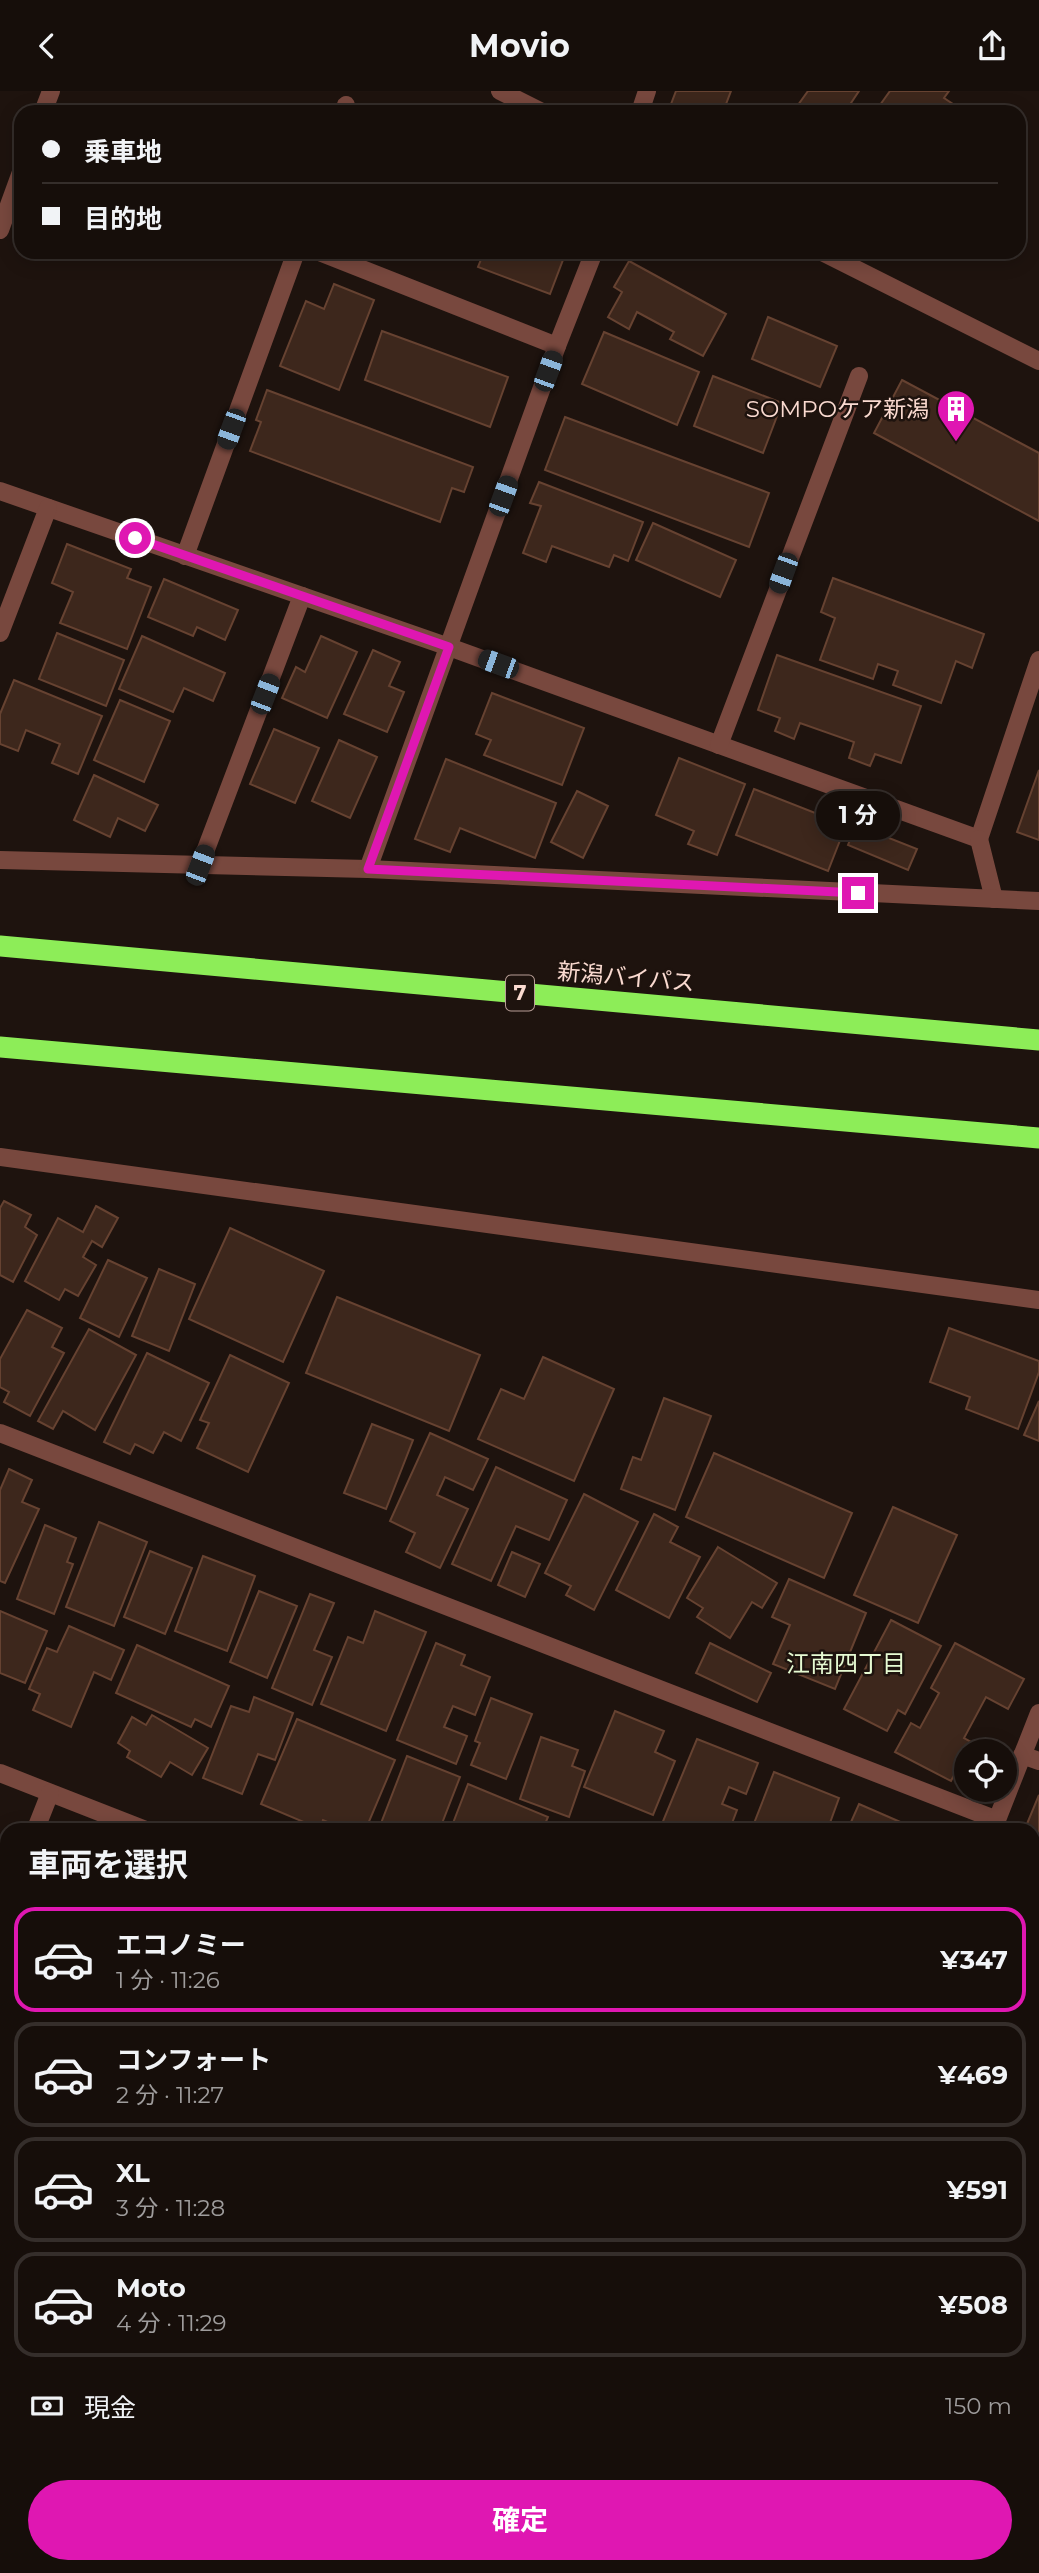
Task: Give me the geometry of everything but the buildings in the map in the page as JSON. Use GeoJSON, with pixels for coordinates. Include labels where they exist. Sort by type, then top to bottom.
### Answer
{"type":"FeatureCollection","features":[{"type":"Feature","properties":{"kind":"highway","name":"新潟バイパス"},"geometry":{"type":"LineString","coordinates":[[0,947],[1039,1040]]}},
{"type":"Feature","properties":{"kind":"highway"},"geometry":{"type":"LineString","coordinates":[[0,1047],[1039,1138]]}},
{"type":"Feature","properties":{"kind":"street"},"geometry":{"type":"LineString","coordinates":[[500,91],[528,105]]}},
{"type":"Feature","properties":{"kind":"street"},"geometry":{"type":"LineString","coordinates":[[0,230],[14,192]]}},
{"type":"Feature","properties":{"kind":"street"},"geometry":{"type":"LineString","coordinates":[[185,556],[293,259]]}},
{"type":"Feature","properties":{"kind":"street"},"geometry":{"type":"LineString","coordinates":[[337,259],[557,346]]}},
{"type":"Feature","properties":{"kind":"street"},"geometry":{"type":"LineString","coordinates":[[368,869],[557,346],[591,259]]}},
{"type":"Feature","properties":{"kind":"street"},"geometry":{"type":"LineString","coordinates":[[836,259],[1039,361]]}},
{"type":"Feature","properties":{"kind":"street"},"geometry":{"type":"LineString","coordinates":[[719,745],[859,376]]}},
{"type":"Feature","properties":{"kind":"street"},"geometry":{"type":"LineString","coordinates":[[0,491],[449,647],[979,839]]}},
{"type":"Feature","properties":{"kind":"street"},"geometry":{"type":"LineString","coordinates":[[0,633],[48,508]]}},
{"type":"Feature","properties":{"kind":"street"},"geometry":{"type":"LineString","coordinates":[[200,865],[302,596]]}},
{"type":"Feature","properties":{"kind":"street"},"geometry":{"type":"LineString","coordinates":[[993,899],[979,839],[1039,660]]}},
{"type":"Feature","properties":{"kind":"street"},"geometry":{"type":"LineString","coordinates":[[0,860],[368,869],[1039,901]]}},
{"type":"Feature","properties":{"kind":"street"},"geometry":{"type":"LineString","coordinates":[[0,1157],[1039,1300]]}},
{"type":"Feature","properties":{"kind":"street"},"geometry":{"type":"LineString","coordinates":[[0,1433],[990,1823]]}},
{"type":"Feature","properties":{"kind":"street"},"geometry":{"type":"LineString","coordinates":[[996,1823],[1031,1758],[1039,1713]]}},
{"type":"Feature","properties":{"kind":"street"},"geometry":{"type":"LineString","coordinates":[[0,1773],[127,1823]]}},
{"type":"Feature","properties":{"kind":"street"},"geometry":{"type":"LineString","coordinates":[[38,1823],[50,1793]]}},
{"type":"Feature","properties":{"kind":"place","name":"SOMPOケア新潟"},"geometry":{"type":"Point","coordinates":[956,443]}},
{"type":"Feature","properties":{"kind":"district","name":"江南四丁目"},"geometry":{"type":"Point","coordinates":[846,1664]}},
{"type":"Feature","properties":{"kind":"route"},"geometry":{"type":"LineString","coordinates":[[135,538],[449,647],[368,869],[858,893]]}}]}
